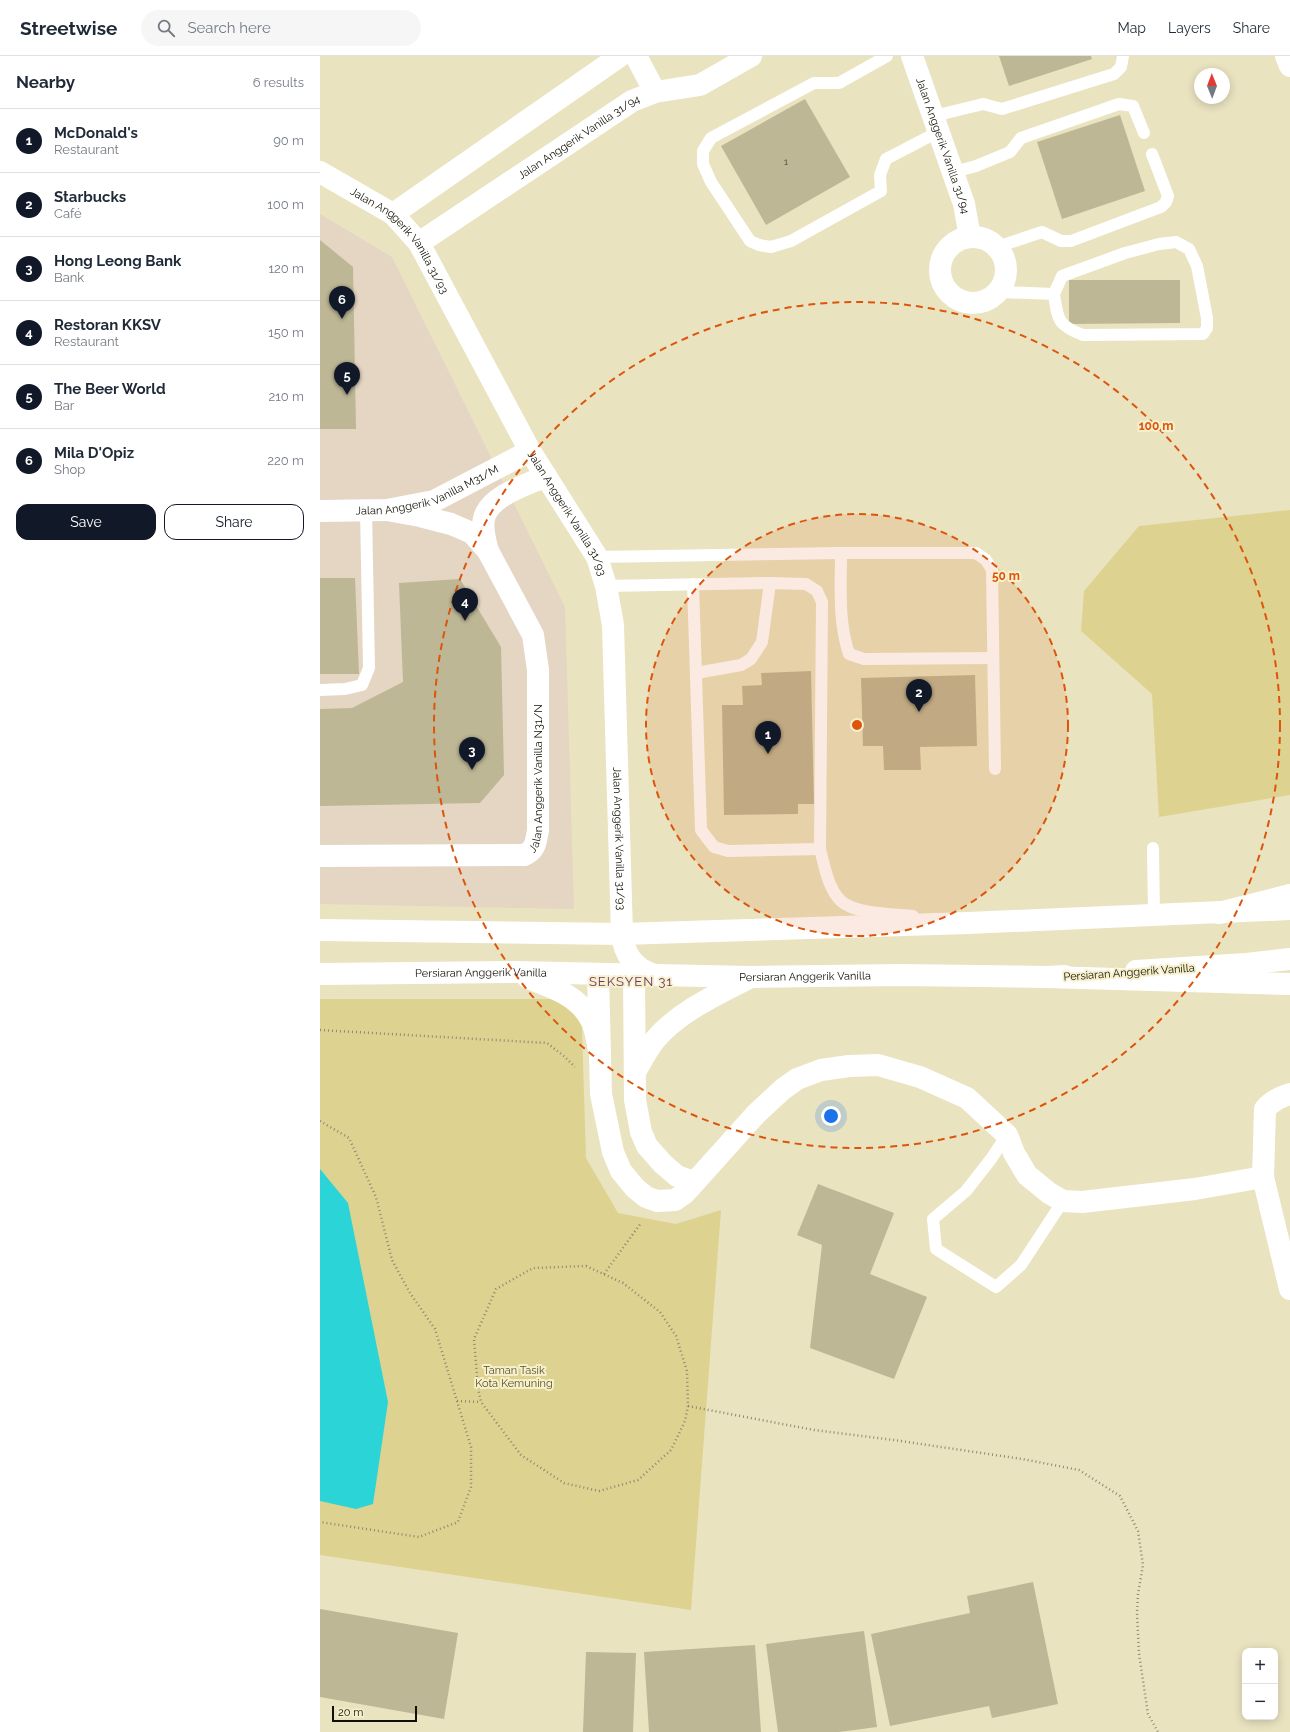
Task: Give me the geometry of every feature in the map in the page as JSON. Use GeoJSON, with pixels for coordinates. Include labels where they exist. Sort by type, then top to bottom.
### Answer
{"type":"FeatureCollection","features":[{"type":"Feature","properties":{"kind":"street"},"geometry":{"type":"LineString","coordinates":[[393,214],[620,56]]}},
{"type":"Feature","properties":{"kind":"street"},"geometry":{"type":"LineString","coordinates":[[636,56],[655,92]]}},
{"type":"Feature","properties":{"kind":"street","name":"Jalan Anggerik Vanilla 31/94"},"geometry":{"type":"LineString","coordinates":[[419,243],[632,101],[655,92],[700,85],[751,56]]}},
{"type":"Feature","properties":{"kind":"street","name":"Jalan Anggerik Vanilla 31/94"},"geometry":{"type":"LineString","coordinates":[[912,56],[954,172],[964,204],[970,237]]}},
{"type":"Feature","properties":{"kind":"street"},"geometry":{"type":"LineString","coordinates":[[1286,56],[1290,66]]}},
{"type":"Feature","properties":{"kind":"street","name":"Jalan Anggerik Vanilla 31/93"},"geometry":{"type":"LineString","coordinates":[[320,172],[393,214],[419,243],[530,451],[597,557],[606,586],[613,625],[622,934],[625,951],[630,959],[645,972],[644,975]]}},
{"type":"Feature","properties":{"kind":"street"},"geometry":{"type":"LineString","coordinates":[[970,237],[990,241],[1003,255],[1006,264],[1004,283],[999,292],[989,300],[976,304],[963,302],[952,296],[943,286],[940,274],[941,260],[947,249],[958,241],[970,237]]}},
{"type":"Feature","properties":{"kind":"street","name":"Jalan Anggerik Vanilla M31/M"},"geometry":{"type":"LineString","coordinates":[[320,511],[377,510],[434,501],[530,451]]}},
{"type":"Feature","properties":{"kind":"street"},"geometry":{"type":"LineString","coordinates":[[488,550],[483,530],[485,514],[497,499],[546,476]]}},
{"type":"Feature","properties":{"kind":"street"},"geometry":{"type":"LineString","coordinates":[[377,510],[420,516],[451,524],[472,533],[488,550]]}},
{"type":"Feature","properties":{"kind":"street","name":"Jalan Anggerik Vanilla N31/N"},"geometry":{"type":"LineString","coordinates":[[320,856],[524,855],[531,852],[534,847],[538,830],[538,670],[533,635],[488,550]]}},
{"type":"Feature","properties":{"kind":"street"},"geometry":{"type":"LineString","coordinates":[[1219,912],[1290,895]]}},
{"type":"Feature","properties":{"kind":"street"},"geometry":{"type":"LineString","coordinates":[[320,930],[622,934],[968,923],[1290,909]]}},
{"type":"Feature","properties":{"kind":"street","name":"Persiaran Anggerik Vanilla"},"geometry":{"type":"LineString","coordinates":[[320,974],[515,972],[752,977],[900,975],[1047,977],[1246,964],[1290,959]]}},
{"type":"Feature","properties":{"kind":"street"},"geometry":{"type":"LineString","coordinates":[[515,972],[557,989],[582,1005],[592,1021],[600,1053]]}},
{"type":"Feature","properties":{"kind":"street"},"geometry":{"type":"LineString","coordinates":[[598,974],[601,1094],[613,1152],[622,1171],[635,1188],[646,1197],[657,1201],[675,1200],[685,1193],[756,1114],[783,1089],[797,1079],[821,1070],[878,1065],[920,1077],[967,1098],[1008,1135],[1014,1153],[1027,1175],[1049,1194],[1063,1201],[1082,1202],[1195,1189],[1256,1178]]}},
{"type":"Feature","properties":{"kind":"street"},"geometry":{"type":"LineString","coordinates":[[644,975],[635,1072],[635,1100],[640,1132],[647,1146],[663,1164],[677,1176],[694,1182]]}},
{"type":"Feature","properties":{"kind":"street"},"geometry":{"type":"LineString","coordinates":[[635,1072],[654,1041],[675,1020],[710,999],[752,977]]}},
{"type":"Feature","properties":{"kind":"street"},"geometry":{"type":"LineString","coordinates":[[1047,977],[1290,984]]}},
{"type":"Feature","properties":{"kind":"street"},"geometry":{"type":"LineString","coordinates":[[1290,1094],[1274,1101],[1265,1109],[1256,1178],[1290,1289]]}},
{"type":"Feature","properties":{"kind":"lane"},"geometry":{"type":"LineString","coordinates":[[887,56],[839,83],[814,83],[711,138],[703,151],[702,164],[711,182],[750,241],[771,248],[791,242],[881,191],[880,174],[886,160],[936,124],[983,104],[1002,109],[1114,74],[1121,67],[1123,56]]}},
{"type":"Feature","properties":{"kind":"lane"},"geometry":{"type":"LineString","coordinates":[[954,172],[976,166],[1010,152],[1021,138],[1119,104],[1133,106],[1144,133]]}},
{"type":"Feature","properties":{"kind":"lane"},"geometry":{"type":"LineString","coordinates":[[997,247],[1042,232],[1061,240],[1071,241],[1161,206],[1166,202],[1168,196],[1167,190],[1152,154]]}},
{"type":"Feature","properties":{"kind":"lane"},"geometry":{"type":"LineString","coordinates":[[1176,242],[1189,249],[1197,266],[1205,306],[1207,328],[1203,334],[1083,336],[1068,329],[1058,317],[1054,294],[1062,276],[1124,253],[1159,244],[1176,242]]}},
{"type":"Feature","properties":{"kind":"lane"},"geometry":{"type":"LineString","coordinates":[[999,292],[1054,294]]}},
{"type":"Feature","properties":{"kind":"lane"},"geometry":{"type":"LineString","coordinates":[[320,690],[345,689],[362,685],[369,668],[377,510]]}},
{"type":"Feature","properties":{"kind":"lane"},"geometry":{"type":"LineString","coordinates":[[597,557],[841,553],[976,553],[986,560],[992,570],[995,769]]}},
{"type":"Feature","properties":{"kind":"lane"},"geometry":{"type":"LineString","coordinates":[[841,553],[840,609],[844,638],[849,654],[864,659],[994,658]]}},
{"type":"Feature","properties":{"kind":"lane"},"geometry":{"type":"LineString","coordinates":[[606,586],[770,583],[806,584],[817,591],[822,602],[820,849],[829,882],[840,900],[856,909],[968,923]]}},
{"type":"Feature","properties":{"kind":"lane"},"geometry":{"type":"LineString","coordinates":[[696,673],[741,665],[751,658],[762,642],[770,583]]}},
{"type":"Feature","properties":{"kind":"lane"},"geometry":{"type":"LineString","coordinates":[[693,584],[702,830],[714,846],[728,851],[820,849]]}},
{"type":"Feature","properties":{"kind":"lane"},"geometry":{"type":"LineString","coordinates":[[1153,848],[1154,916]]}},
{"type":"Feature","properties":{"kind":"lane"},"geometry":{"type":"LineString","coordinates":[[1008,1135],[991,1160],[966,1191],[933,1219],[936,1249],[996,1287],[1021,1265],[1063,1201]]}},
{"type":"Feature","properties":{"kind":"path"},"geometry":{"type":"LineString","coordinates":[[320,1030],[547,1043],[566,1057],[601,1094]]}},
{"type":"Feature","properties":{"kind":"path"},"geometry":{"type":"LineString","coordinates":[[320,1121],[349,1138],[376,1197],[392,1260],[410,1293],[435,1328],[471,1447],[472,1487],[458,1522],[419,1537],[320,1522]]}},
{"type":"Feature","properties":{"kind":"path"},"geometry":{"type":"LineString","coordinates":[[604,1274],[657,1201]]}},
{"type":"Feature","properties":{"kind":"path"},"geometry":{"type":"LineString","coordinates":[[586,1266],[604,1274],[623,1283],[660,1312],[676,1336],[686,1371],[688,1406],[685,1421],[671,1450],[638,1480],[599,1491],[564,1483],[521,1455],[481,1402],[478,1388],[474,1339],[496,1289],[533,1268],[586,1266]]}},
{"type":"Feature","properties":{"kind":"path"},"geometry":{"type":"LineString","coordinates":[[457,1402],[481,1402]]}},
{"type":"Feature","properties":{"kind":"path"},"geometry":{"type":"LineString","coordinates":[[688,1406],[814,1430],[1007,1457],[1079,1470],[1120,1496],[1138,1531],[1143,1565],[1136,1612],[1139,1654],[1148,1714],[1158,1732]]}},
{"type":"Feature","properties":{"kind":"shaded area"},"geometry":{"type":"Polygon","coordinates":[[[320,214],[392,257],[565,607],[574,909],[320,904],[320,214]]]}},
{"type":"Feature","properties":{"kind":"green space"},"geometry":{"type":"Polygon","coordinates":[[[1290,510],[1290,795],[1159,817],[1152,694],[1081,631],[1084,591],[1139,526],[1290,510]]]}},
{"type":"Feature","properties":{"kind":"green space","name":"Taman Tasik Kota Kemuning"},"geometry":{"type":"Polygon","coordinates":[[[320,999],[581,999],[586,1158],[618,1213],[676,1224],[721,1210],[691,1610],[320,1555],[320,999]]]}},
{"type":"Feature","properties":{"kind":"water"},"geometry":{"type":"Polygon","coordinates":[[[320,1169],[348,1203],[388,1402],[373,1504],[356,1509],[320,1501],[320,1169]]]}},
{"type":"Feature","properties":{"kind":"building"},"geometry":{"type":"Polygon","coordinates":[[[999,56],[1091,56],[1092,59],[1009,86],[999,56]]]}},
{"type":"Feature","properties":{"kind":"building"},"geometry":{"type":"Polygon","coordinates":[[[805,99],[850,177],[766,225],[721,146],[805,99]]]}},
{"type":"Feature","properties":{"kind":"building"},"geometry":{"type":"Polygon","coordinates":[[[1120,115],[1145,191],[1062,219],[1037,142],[1120,115]]]}},
{"type":"Feature","properties":{"kind":"building"},"geometry":{"type":"Polygon","coordinates":[[[320,240],[353,267],[356,429],[320,429],[320,240]]]}},
{"type":"Feature","properties":{"kind":"building"},"geometry":{"type":"Polygon","coordinates":[[[1069,280],[1180,280],[1180,323],[1069,324],[1069,280]]]}},
{"type":"Feature","properties":{"kind":"building"},"geometry":{"type":"Polygon","coordinates":[[[320,578],[355,578],[359,674],[320,674],[320,578]]]}},
{"type":"Feature","properties":{"kind":"building"},"geometry":{"type":"Polygon","coordinates":[[[460,579],[501,647],[504,775],[480,803],[320,806],[320,709],[352,708],[403,682],[399,583],[460,579]]]}},
{"type":"Feature","properties":{"kind":"building"},"geometry":{"type":"Polygon","coordinates":[[[811,671],[814,804],[798,804],[798,814],[724,815],[722,705],[743,705],[742,686],[762,685],[761,673],[811,671]]]}},
{"type":"Feature","properties":{"kind":"building"},"geometry":{"type":"Polygon","coordinates":[[[975,675],[977,746],[920,747],[921,770],[884,770],[883,746],[863,746],[861,678],[975,675]]]}},
{"type":"Feature","properties":{"kind":"building"},"geometry":{"type":"Polygon","coordinates":[[[818,1184],[894,1213],[870,1274],[927,1297],[894,1379],[810,1348],[822,1245],[797,1235],[818,1184]]]}},
{"type":"Feature","properties":{"kind":"building"},"geometry":{"type":"Polygon","coordinates":[[[1033,1582],[1058,1704],[992,1718],[989,1706],[890,1726],[871,1634],[970,1613],[967,1596],[1033,1582]]]}},
{"type":"Feature","properties":{"kind":"building"},"geometry":{"type":"Polygon","coordinates":[[[320,1609],[458,1633],[444,1719],[320,1697],[320,1609]]]}},
{"type":"Feature","properties":{"kind":"building"},"geometry":{"type":"Polygon","coordinates":[[[864,1631],[877,1727],[839,1732],[778,1732],[766,1644],[864,1631]]]}},
{"type":"Feature","properties":{"kind":"building"},"geometry":{"type":"Polygon","coordinates":[[[755,1645],[761,1732],[649,1732],[644,1652],[755,1645]]]}},
{"type":"Feature","properties":{"kind":"building"},"geometry":{"type":"Polygon","coordinates":[[[586,1652],[636,1653],[633,1732],[583,1732],[586,1652]]]}},
{"type":"Feature","properties":{"kind":"place","name":"Mila D'Opiz"},"geometry":{"type":"Point","coordinates":[342,319]}},
{"type":"Feature","properties":{"kind":"place","name":"The Beer World"},"geometry":{"type":"Point","coordinates":[347,395]}},
{"type":"Feature","properties":{"kind":"place","name":"Restoran KKSV"},"geometry":{"type":"Point","coordinates":[465,621]}},
{"type":"Feature","properties":{"kind":"place","name":"Starbucks"},"geometry":{"type":"Point","coordinates":[919,712]}},
{"type":"Feature","properties":{"kind":"place","name":"McDonald's"},"geometry":{"type":"Point","coordinates":[768,754]}},
{"type":"Feature","properties":{"kind":"place","name":"Hong Leong Bank"},"geometry":{"type":"Point","coordinates":[472,770]}},
{"type":"Feature","properties":{"kind":"district","name":"SEKSYEN 31"},"geometry":{"type":"Point","coordinates":[631,981]}}]}
